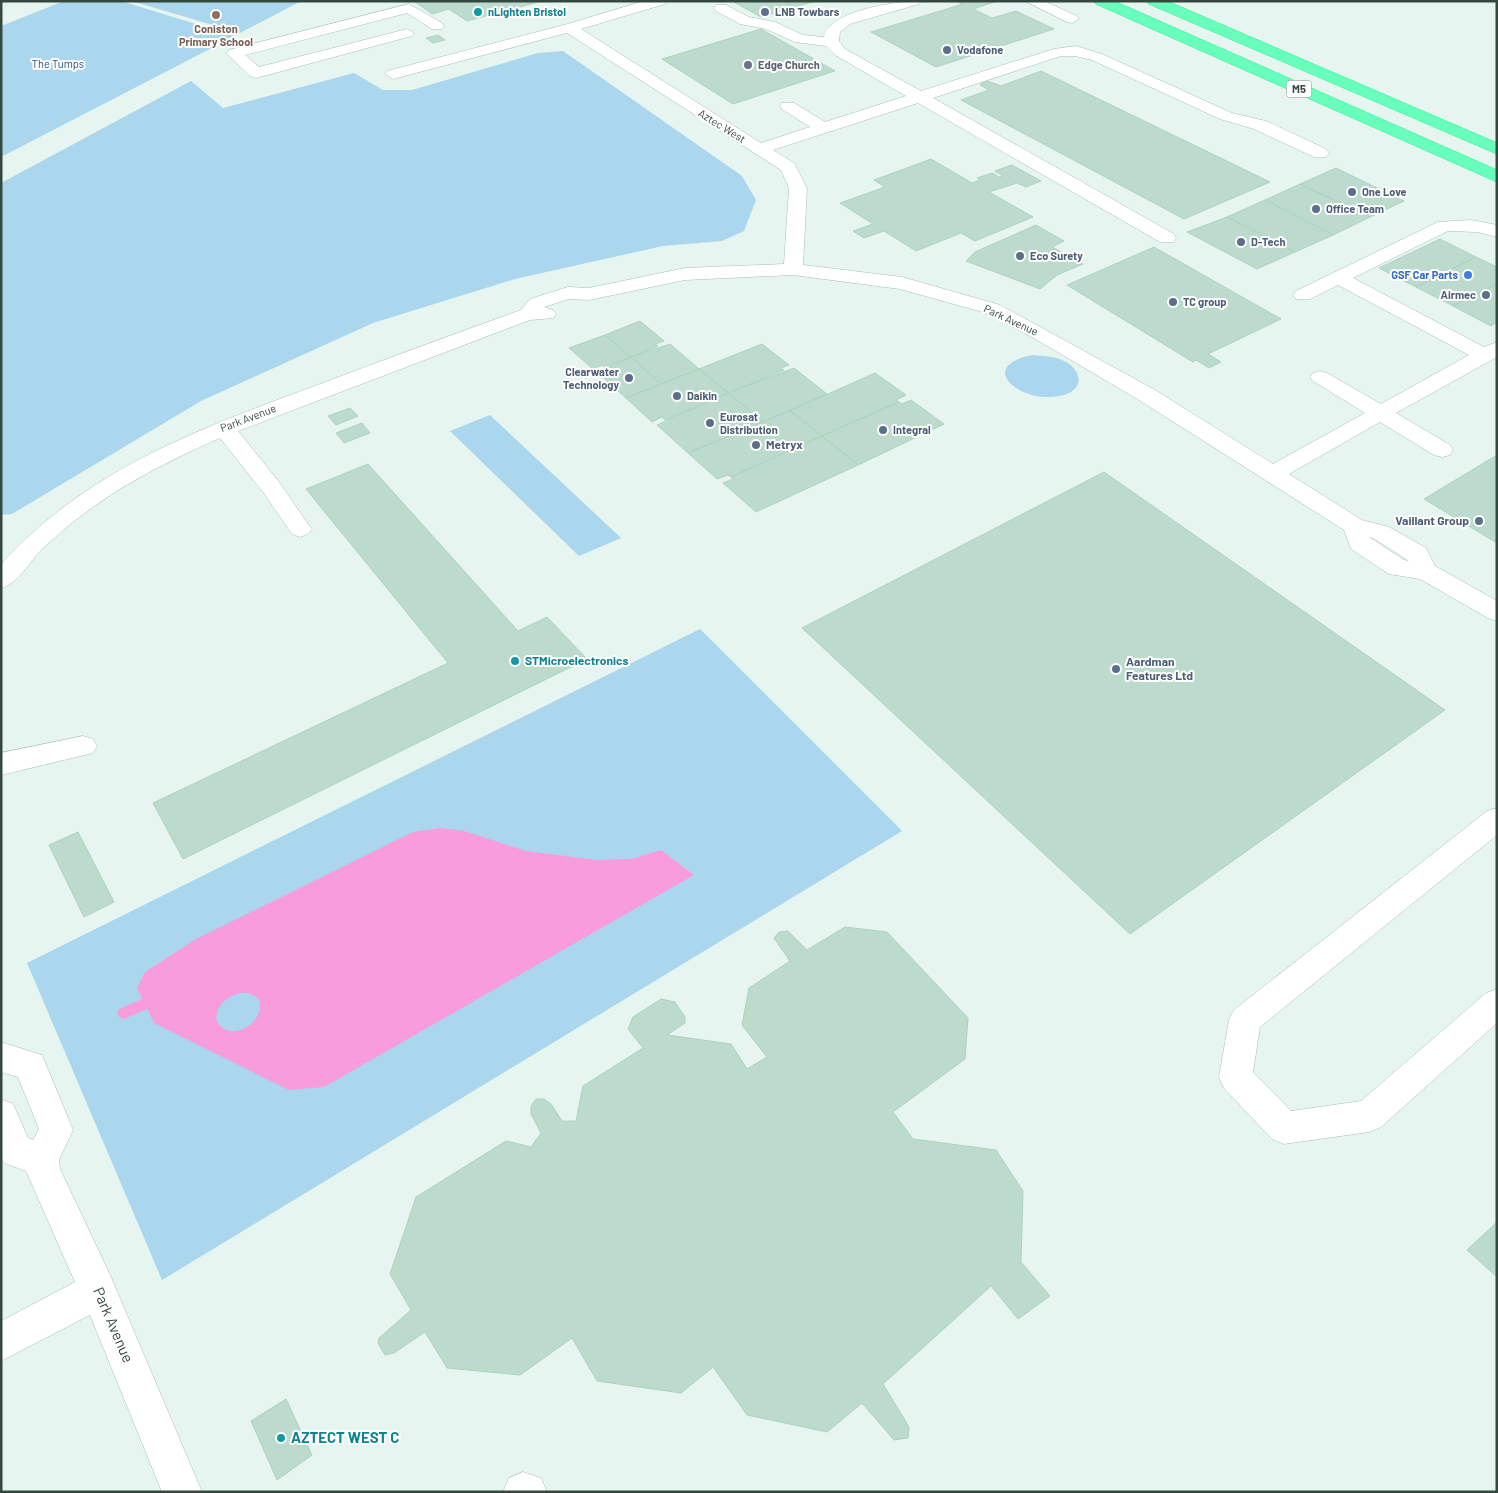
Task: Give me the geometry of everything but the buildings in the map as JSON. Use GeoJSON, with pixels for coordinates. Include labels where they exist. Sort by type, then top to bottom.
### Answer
{"type":"FeatureCollection","features":[{"type":"Feature","properties":{"kind":"highway","name":"M5"},"geometry":{"type":"LineString","coordinates":[[1101,1],[1497,177]]}},
{"type":"Feature","properties":{"kind":"highway","name":"M5"},"geometry":{"type":"LineString","coordinates":[[1154,1],[1497,149]]}},
{"type":"Feature","properties":{"kind":"street"},"geometry":{"type":"LineString","coordinates":[[393,74],[569,28],[660,1]]}},
{"type":"Feature","properties":{"kind":"street"},"geometry":{"type":"LineString","coordinates":[[831,42],[833,30],[845,21],[914,1]]}},
{"type":"Feature","properties":{"kind":"street"},"geometry":{"type":"LineString","coordinates":[[1032,1],[1072,19]]}},
{"type":"Feature","properties":{"kind":"street"},"geometry":{"type":"LineString","coordinates":[[437,26],[256,73],[234,53],[409,8],[437,26],[474,53]]}},
{"type":"Feature","properties":{"kind":"street"},"geometry":{"type":"LineString","coordinates":[[721,8],[745,21],[770,25],[800,39],[831,42],[840,52],[909,99],[1166,238]]}},
{"type":"Feature","properties":{"kind":"street","name":"Aztec West"},"geometry":{"type":"LineString","coordinates":[[569,28],[667,92],[788,167],[798,188],[793,269]]}},
{"type":"Feature","properties":{"kind":"street"},"geometry":{"type":"LineString","coordinates":[[407,34],[444,61]]}},
{"type":"Feature","properties":{"kind":"street"},"geometry":{"type":"LineString","coordinates":[[759,149],[1059,52],[1076,51],[1097,57],[1226,116],[1260,125],[1320,153]]}},
{"type":"Feature","properties":{"kind":"street"},"geometry":{"type":"LineString","coordinates":[[651,97],[667,92]]}},
{"type":"Feature","properties":{"kind":"street"},"geometry":{"type":"LineString","coordinates":[[788,106],[822,128]]}},
{"type":"Feature","properties":{"kind":"street"},"geometry":{"type":"LineString","coordinates":[[1302,295],[1444,226],[1465,224],[1487,227],[1497,232]]}},
{"type":"Feature","properties":{"kind":"street","name":"Park Avenue"},"geometry":{"type":"LineString","coordinates":[[1,580],[10,556],[67,515],[169,451],[223,427],[528,314],[549,314],[581,304],[589,294],[685,274],[793,269],[902,283],[992,309],[1126,382],[1274,473],[1355,526],[1359,543],[1398,568],[1426,571],[1497,612]]}},
{"type":"Feature","properties":{"kind":"street"},"geometry":{"type":"LineString","coordinates":[[1338,278],[1490,351]]}},
{"type":"Feature","properties":{"kind":"street"},"geometry":{"type":"LineString","coordinates":[[1274,473],[1490,351]]}},
{"type":"Feature","properties":{"kind":"street"},"geometry":{"type":"LineString","coordinates":[[1320,377],[1442,450]]}},
{"type":"Feature","properties":{"kind":"street"},"geometry":{"type":"LineString","coordinates":[[223,427],[300,529]]}},
{"type":"Feature","properties":{"kind":"street"},"geometry":{"type":"LineString","coordinates":[[1,764],[83,746]]}},
{"type":"Feature","properties":{"kind":"street"},"geometry":{"type":"LineString","coordinates":[[1497,819],[1245,1020],[1236,1077],[1284,1128],[1368,1116],[1497,1002]]}},
{"type":"Feature","properties":{"kind":"street"},"geometry":{"type":"LineString","coordinates":[[1,1115],[16,1151],[42,1159],[56,1130],[30,1066],[2,1058]]}},
{"type":"Feature","properties":{"kind":"street","name":"Park Avenue"},"geometry":{"type":"LineString","coordinates":[[42,1159],[46,1177],[98,1290],[182,1492]]}},
{"type":"Feature","properties":{"kind":"street"},"geometry":{"type":"LineString","coordinates":[[1,1342],[98,1290]]}},
{"type":"Feature","properties":{"kind":"green space","name":"The Tumps"},"geometry":{"type":"Polygon","coordinates":[[[64,1],[121,1],[235,36],[1,157],[1,26],[64,1]]]}},
{"type":"Feature","properties":{"kind":"green space","name":"Coniston Primary School"},"geometry":{"type":"Polygon","coordinates":[[[131,1],[301,1],[240,33],[131,1]]]}},
{"type":"Feature","properties":{"kind":"green space"},"geometry":{"type":"Polygon","coordinates":[[[563,51],[742,176],[756,200],[744,231],[722,241],[663,246],[515,279],[373,323],[201,401],[12,514],[1,515],[1,183],[191,81],[223,108],[354,73],[383,90],[412,90],[538,53],[563,51]]]}},
{"type":"Feature","properties":{"kind":"green space"},"geometry":{"type":"Polygon","coordinates":[[[1033,355],[1057,358],[1068,363],[1077,373],[1078,384],[1068,393],[1045,397],[1031,395],[1010,383],[1005,375],[1007,367],[1016,360],[1033,355]]]}},
{"type":"Feature","properties":{"kind":"green space"},"geometry":{"type":"Polygon","coordinates":[[[490,415],[621,538],[579,556],[450,431],[490,415]]]}},
{"type":"Feature","properties":{"kind":"green space"},"geometry":{"type":"Polygon","coordinates":[[[700,629],[902,831],[162,1280],[27,963],[700,629]]]}},
{"type":"Feature","properties":{"kind":"shaded area"},"geometry":{"type":"Polygon","coordinates":[[[440,828],[464,831],[526,851],[597,860],[631,859],[661,850],[694,875],[324,1087],[289,1090],[154,1023],[137,988],[145,972],[196,939],[413,832],[440,828]],[[240,993],[223,1002],[218,1009],[216,1019],[221,1027],[236,1031],[252,1024],[260,1008],[259,999],[248,993],[240,993]]]}},
{"type":"Feature","properties":{"kind":"waterway"},"geometry":{"type":"LineString","coordinates":[[124,1013],[144,1004]]}},
{"type":"Feature","properties":{"kind":"place","name":"nLighten Bristol"},"geometry":{"type":"Point","coordinates":[478,12]}},
{"type":"Feature","properties":{"kind":"place","name":"LNB Towbars"},"geometry":{"type":"Point","coordinates":[765,12]}},
{"type":"Feature","properties":{"kind":"place","name":"Coniston Primary School"},"geometry":{"type":"Point","coordinates":[216,15]}},
{"type":"Feature","properties":{"kind":"place","name":"Vodafone"},"geometry":{"type":"Point","coordinates":[947,50]}},
{"type":"Feature","properties":{"kind":"place","name":"Edge Church"},"geometry":{"type":"Point","coordinates":[748,65]}},
{"type":"Feature","properties":{"kind":"place","name":"One Love"},"geometry":{"type":"Point","coordinates":[1352,192]}},
{"type":"Feature","properties":{"kind":"place","name":"Office Team"},"geometry":{"type":"Point","coordinates":[1316,209]}},
{"type":"Feature","properties":{"kind":"place","name":"D-Tech"},"geometry":{"type":"Point","coordinates":[1241,242]}},
{"type":"Feature","properties":{"kind":"place","name":"Eco Surety"},"geometry":{"type":"Point","coordinates":[1020,256]}},
{"type":"Feature","properties":{"kind":"place","name":"GSF Car Parts"},"geometry":{"type":"Point","coordinates":[1468,275]}},
{"type":"Feature","properties":{"kind":"place","name":"Airmec"},"geometry":{"type":"Point","coordinates":[1486,295]}},
{"type":"Feature","properties":{"kind":"place","name":"TC group"},"geometry":{"type":"Point","coordinates":[1173,302]}},
{"type":"Feature","properties":{"kind":"place","name":"Clearwater Technology"},"geometry":{"type":"Point","coordinates":[629,378]}},
{"type":"Feature","properties":{"kind":"place","name":"Daikin"},"geometry":{"type":"Point","coordinates":[677,396]}},
{"type":"Feature","properties":{"kind":"place","name":"Eurosat Distribution"},"geometry":{"type":"Point","coordinates":[710,423]}},
{"type":"Feature","properties":{"kind":"place","name":"Integral"},"geometry":{"type":"Point","coordinates":[883,430]}},
{"type":"Feature","properties":{"kind":"place","name":"Metryx"},"geometry":{"type":"Point","coordinates":[756,445]}},
{"type":"Feature","properties":{"kind":"place","name":"Vaillant Group"},"geometry":{"type":"Point","coordinates":[1479,521]}},
{"type":"Feature","properties":{"kind":"place","name":"STMicroelectronics"},"geometry":{"type":"Point","coordinates":[515,661]}},
{"type":"Feature","properties":{"kind":"place","name":"Aardman Features Ltd"},"geometry":{"type":"Point","coordinates":[1116,669]}},
{"type":"Feature","properties":{"kind":"place","name":"AZTECT WEST C"},"geometry":{"type":"Point","coordinates":[281,1438]}}]}
